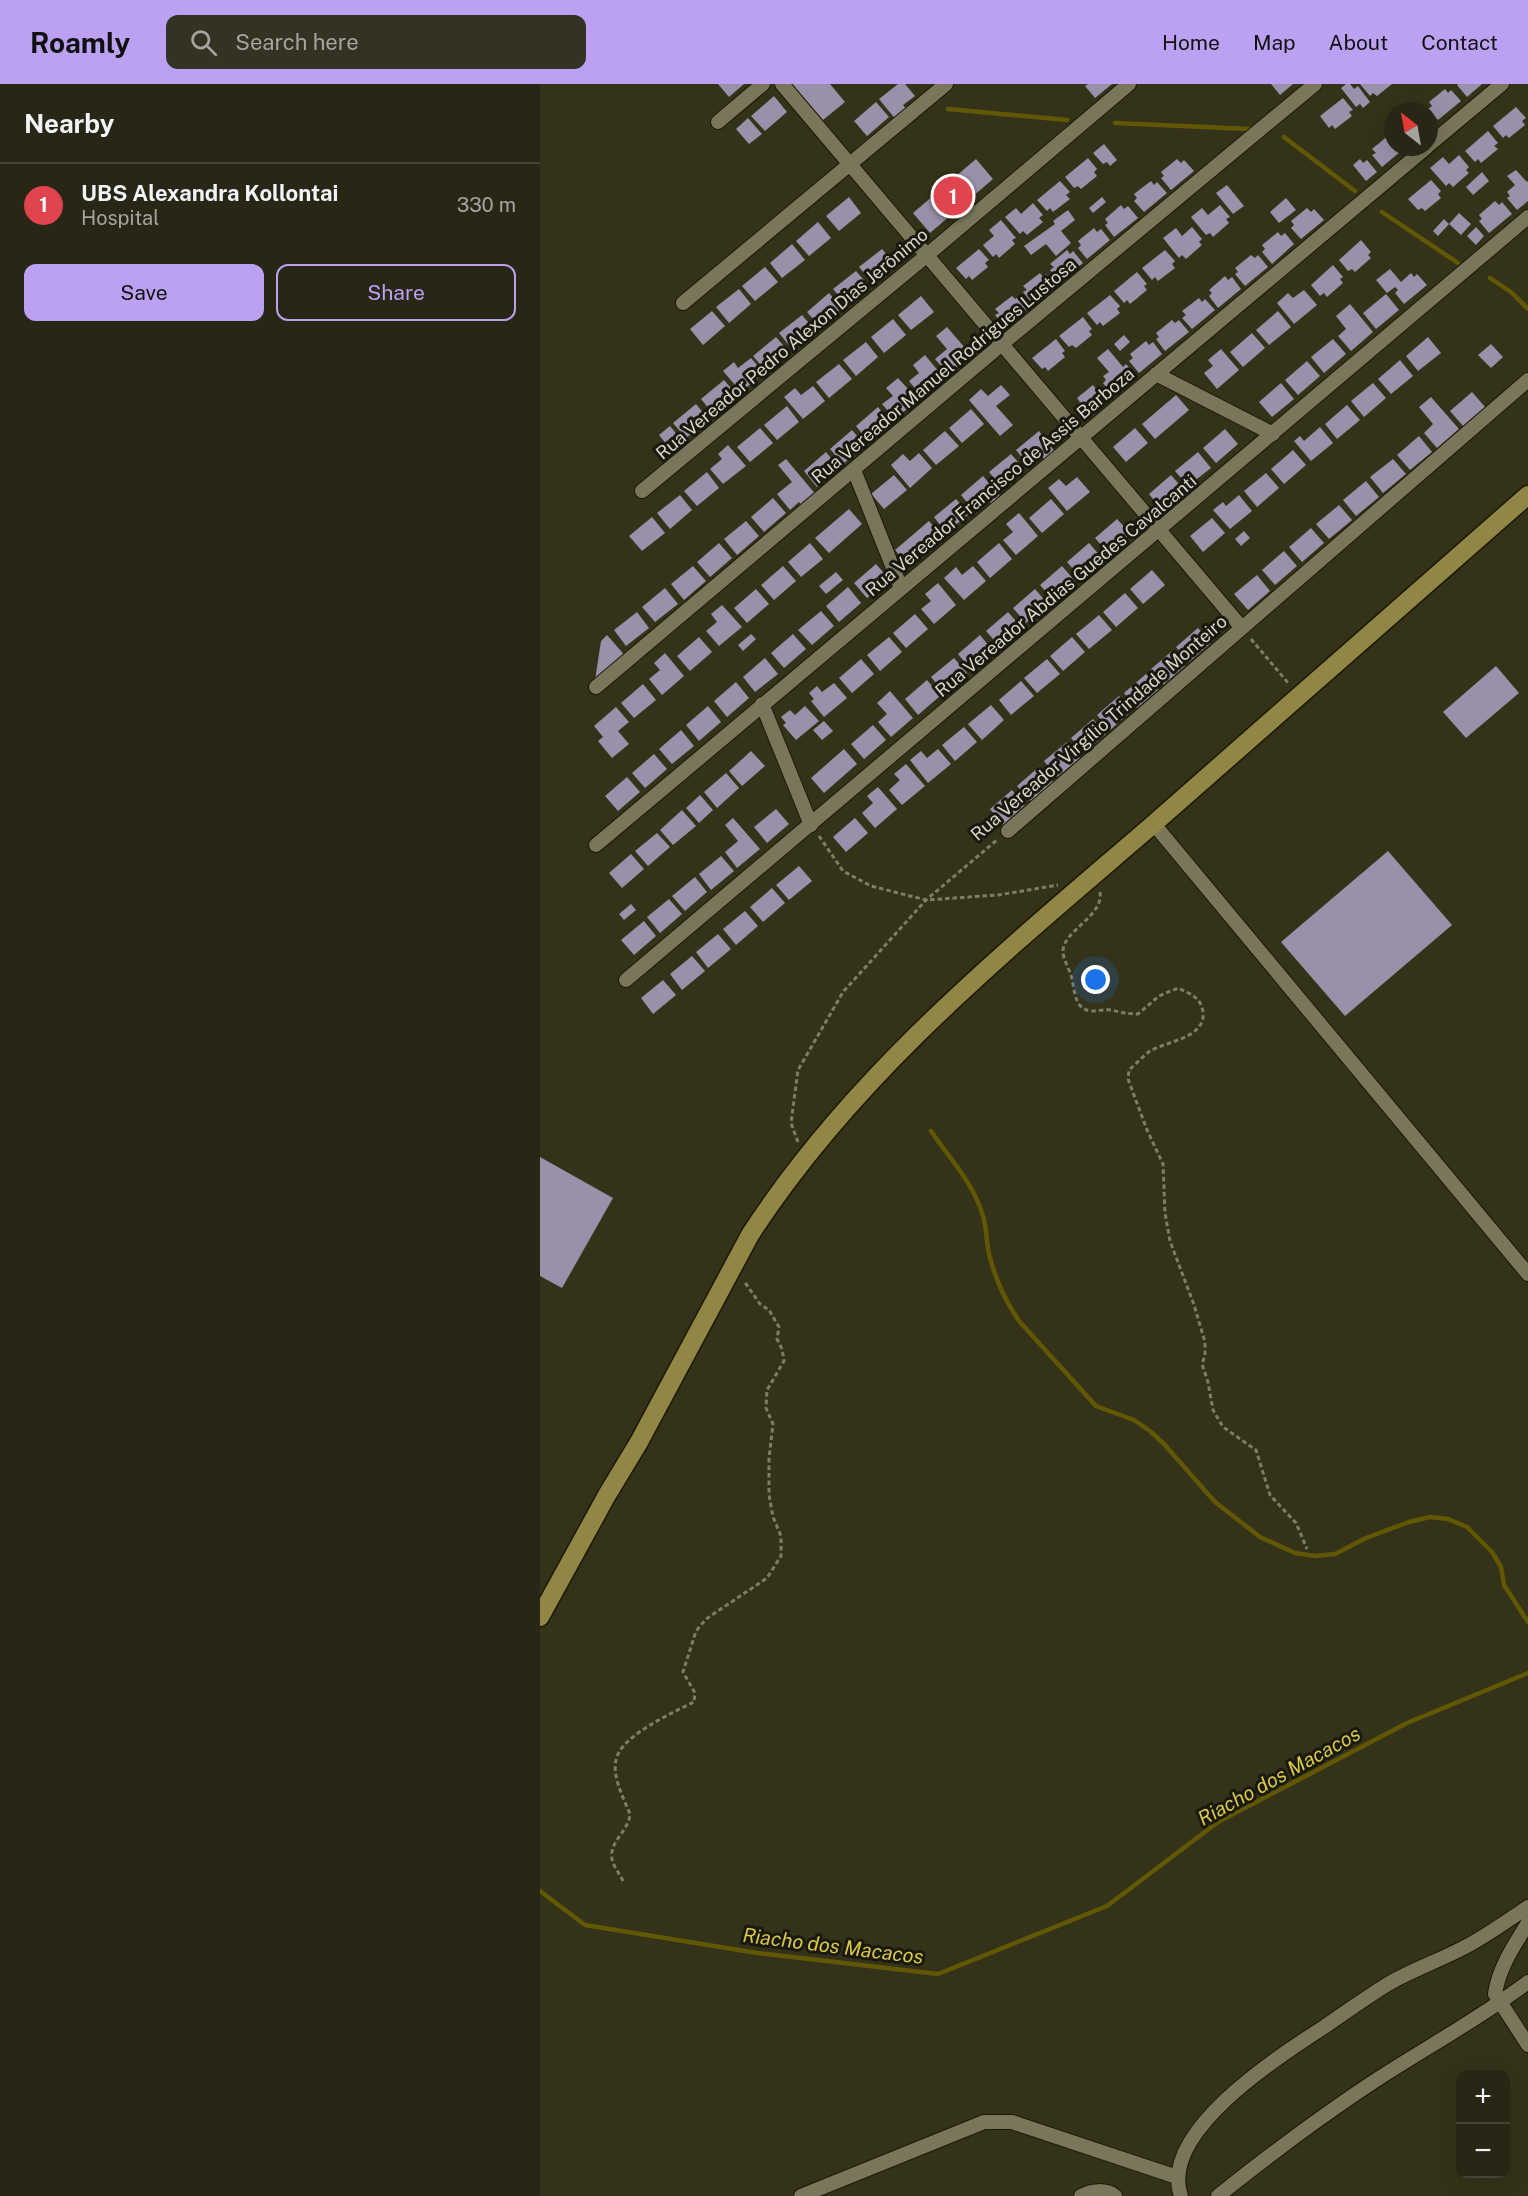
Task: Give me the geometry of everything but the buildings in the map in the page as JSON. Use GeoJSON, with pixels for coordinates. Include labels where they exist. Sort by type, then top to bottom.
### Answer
{"type":"FeatureCollection","features":[{"type":"Feature","properties":{"kind":"main road"},"geometry":{"type":"LineString","coordinates":[[540,1617],[639,1442],[731,1270],[770,1205],[880,1072],[975,979],[1528,495]]}},
{"type":"Feature","properties":{"kind":"street"},"geometry":{"type":"LineString","coordinates":[[718,122],[763,84]]}},
{"type":"Feature","properties":{"kind":"street"},"geometry":{"type":"LineString","coordinates":[[782,84],[1242,628]]}},
{"type":"Feature","properties":{"kind":"street","name":"Rua Vereador Pedro Alexon Dias Jerônimo"},"geometry":{"type":"LineString","coordinates":[[642,491],[926,256],[1129,84]]}},
{"type":"Feature","properties":{"kind":"street","name":"Rua Vereador Manuel Rodrigues Lustosa"},"geometry":{"type":"LineString","coordinates":[[596,687],[1002,344],[1316,84]]}},
{"type":"Feature","properties":{"kind":"street","name":"Rua Vereador Francisco de Assis Barboza"},"geometry":{"type":"LineString","coordinates":[[1438,138],[1502,84]]}},
{"type":"Feature","properties":{"kind":"street"},"geometry":{"type":"LineString","coordinates":[[683,303],[849,165],[938,86]]}},
{"type":"Feature","properties":{"kind":"street","name":"Rua Vereador Francisco de Assis Barboza"},"geometry":{"type":"LineString","coordinates":[[596,845],[1416,156]]}},
{"type":"Feature","properties":{"kind":"street","name":"Rua Vereador Abdias Guedes Cavalcanti"},"geometry":{"type":"LineString","coordinates":[[626,981],[1528,217]]}},
{"type":"Feature","properties":{"kind":"street"},"geometry":{"type":"LineString","coordinates":[[1156,374],[1273,434]]}},
{"type":"Feature","properties":{"kind":"street","name":"Rua Vereador Virgílio Trindade Monteiro"},"geometry":{"type":"LineString","coordinates":[[1008,831],[1528,380]]}},
{"type":"Feature","properties":{"kind":"street"},"geometry":{"type":"LineString","coordinates":[[854,470],[901,588]]}},
{"type":"Feature","properties":{"kind":"street"},"geometry":{"type":"LineString","coordinates":[[762,704],[811,825]]}},
{"type":"Feature","properties":{"kind":"street"},"geometry":{"type":"LineString","coordinates":[[1153,823],[1528,1274]]}},
{"type":"Feature","properties":{"kind":"street"},"geometry":{"type":"LineString","coordinates":[[1181,2196],[1177,2177],[1183,2156],[1195,2135],[1211,2115],[1242,2084],[1389,1983],[1473,1943],[1528,1907]]}},
{"type":"Feature","properties":{"kind":"street"},"geometry":{"type":"LineString","coordinates":[[1528,1923],[1503,1964],[1497,1979],[1495,1994],[1499,2004],[1528,2045]]}},
{"type":"Feature","properties":{"kind":"street"},"geometry":{"type":"LineString","coordinates":[[1218,2196],[1276,2150],[1373,2082],[1499,2004],[1528,1982]]}},
{"type":"Feature","properties":{"kind":"street"},"geometry":{"type":"LineString","coordinates":[[801,2196],[984,2122],[1012,2122],[1177,2177]]}},
{"type":"Feature","properties":{"kind":"street"},"geometry":{"type":"LineString","coordinates":[[1081,2196],[1087,2192],[1099,2191],[1110,2192],[1115,2196]]}},
{"type":"Feature","properties":{"kind":"path"},"geometry":{"type":"LineString","coordinates":[[1242,628],[1298,695]]}},
{"type":"Feature","properties":{"kind":"path"},"geometry":{"type":"LineString","coordinates":[[811,825],[843,871],[871,886],[927,900],[998,895],[1088,880],[1100,889],[1101,899],[1098,907],[1065,943],[1063,952],[1080,1007],[1090,1011],[1109,1010],[1138,1014],[1159,996],[1178,988],[1196,997],[1202,1004],[1203,1018],[1200,1026],[1185,1037],[1150,1051],[1129,1070],[1128,1079],[1147,1130],[1163,1164],[1165,1213],[1170,1241],[1205,1342],[1202,1364],[1208,1382],[1212,1410],[1222,1427],[1256,1450],[1270,1495],[1296,1523],[1307,1549]]}},
{"type":"Feature","properties":{"kind":"path","name":"Rua Vereador Virgílio Trindade Monteiro"},"geometry":{"type":"LineString","coordinates":[[805,1161],[791,1123],[798,1070],[843,992],[927,900],[1008,831]]}},
{"type":"Feature","properties":{"kind":"path"},"geometry":{"type":"LineString","coordinates":[[623,1881],[612,1859],[613,1847],[630,1822],[630,1814],[616,1773],[616,1758],[622,1748],[639,1732],[694,1702],[695,1693],[683,1672],[696,1631],[705,1619],[767,1578],[781,1556],[781,1536],[773,1517],[769,1495],[773,1424],[766,1408],[767,1390],[784,1361],[777,1339],[779,1327],[769,1310],[760,1304],[746,1283],[731,1270]]}},
{"type":"Feature","properties":{"kind":"waterway"},"geometry":{"type":"LineString","coordinates":[[948,109],[1067,120]]}},
{"type":"Feature","properties":{"kind":"waterway"},"geometry":{"type":"LineString","coordinates":[[1115,123],[1249,129]]}},
{"type":"Feature","properties":{"kind":"waterway"},"geometry":{"type":"LineString","coordinates":[[1284,137],[1355,191]]}},
{"type":"Feature","properties":{"kind":"waterway"},"geometry":{"type":"LineString","coordinates":[[1382,212],[1458,263]]}},
{"type":"Feature","properties":{"kind":"waterway"},"geometry":{"type":"LineString","coordinates":[[1490,278],[1511,292],[1528,309]]}},
{"type":"Feature","properties":{"kind":"waterway"},"geometry":{"type":"LineString","coordinates":[[931,1131],[978,1201],[984,1218],[989,1254],[995,1273],[1014,1313],[1096,1406],[1134,1420],[1150,1431],[1215,1502],[1260,1537],[1295,1553],[1315,1556],[1335,1554],[1366,1538],[1430,1517],[1448,1519],[1467,1527],[1492,1552],[1501,1567],[1504,1585],[1528,1622]]}},
{"type":"Feature","properties":{"kind":"waterway","name":"Riacho dos Macacos"},"geometry":{"type":"LineString","coordinates":[[540,1891],[585,1925],[757,1953],[938,1974],[1107,1906],[1218,1822],[1407,1723],[1528,1673]]}},
{"type":"Feature","properties":{"kind":"place","name":"UBS Alexandra Kollontai"},"geometry":{"type":"Point","coordinates":[953,196]}}]}
